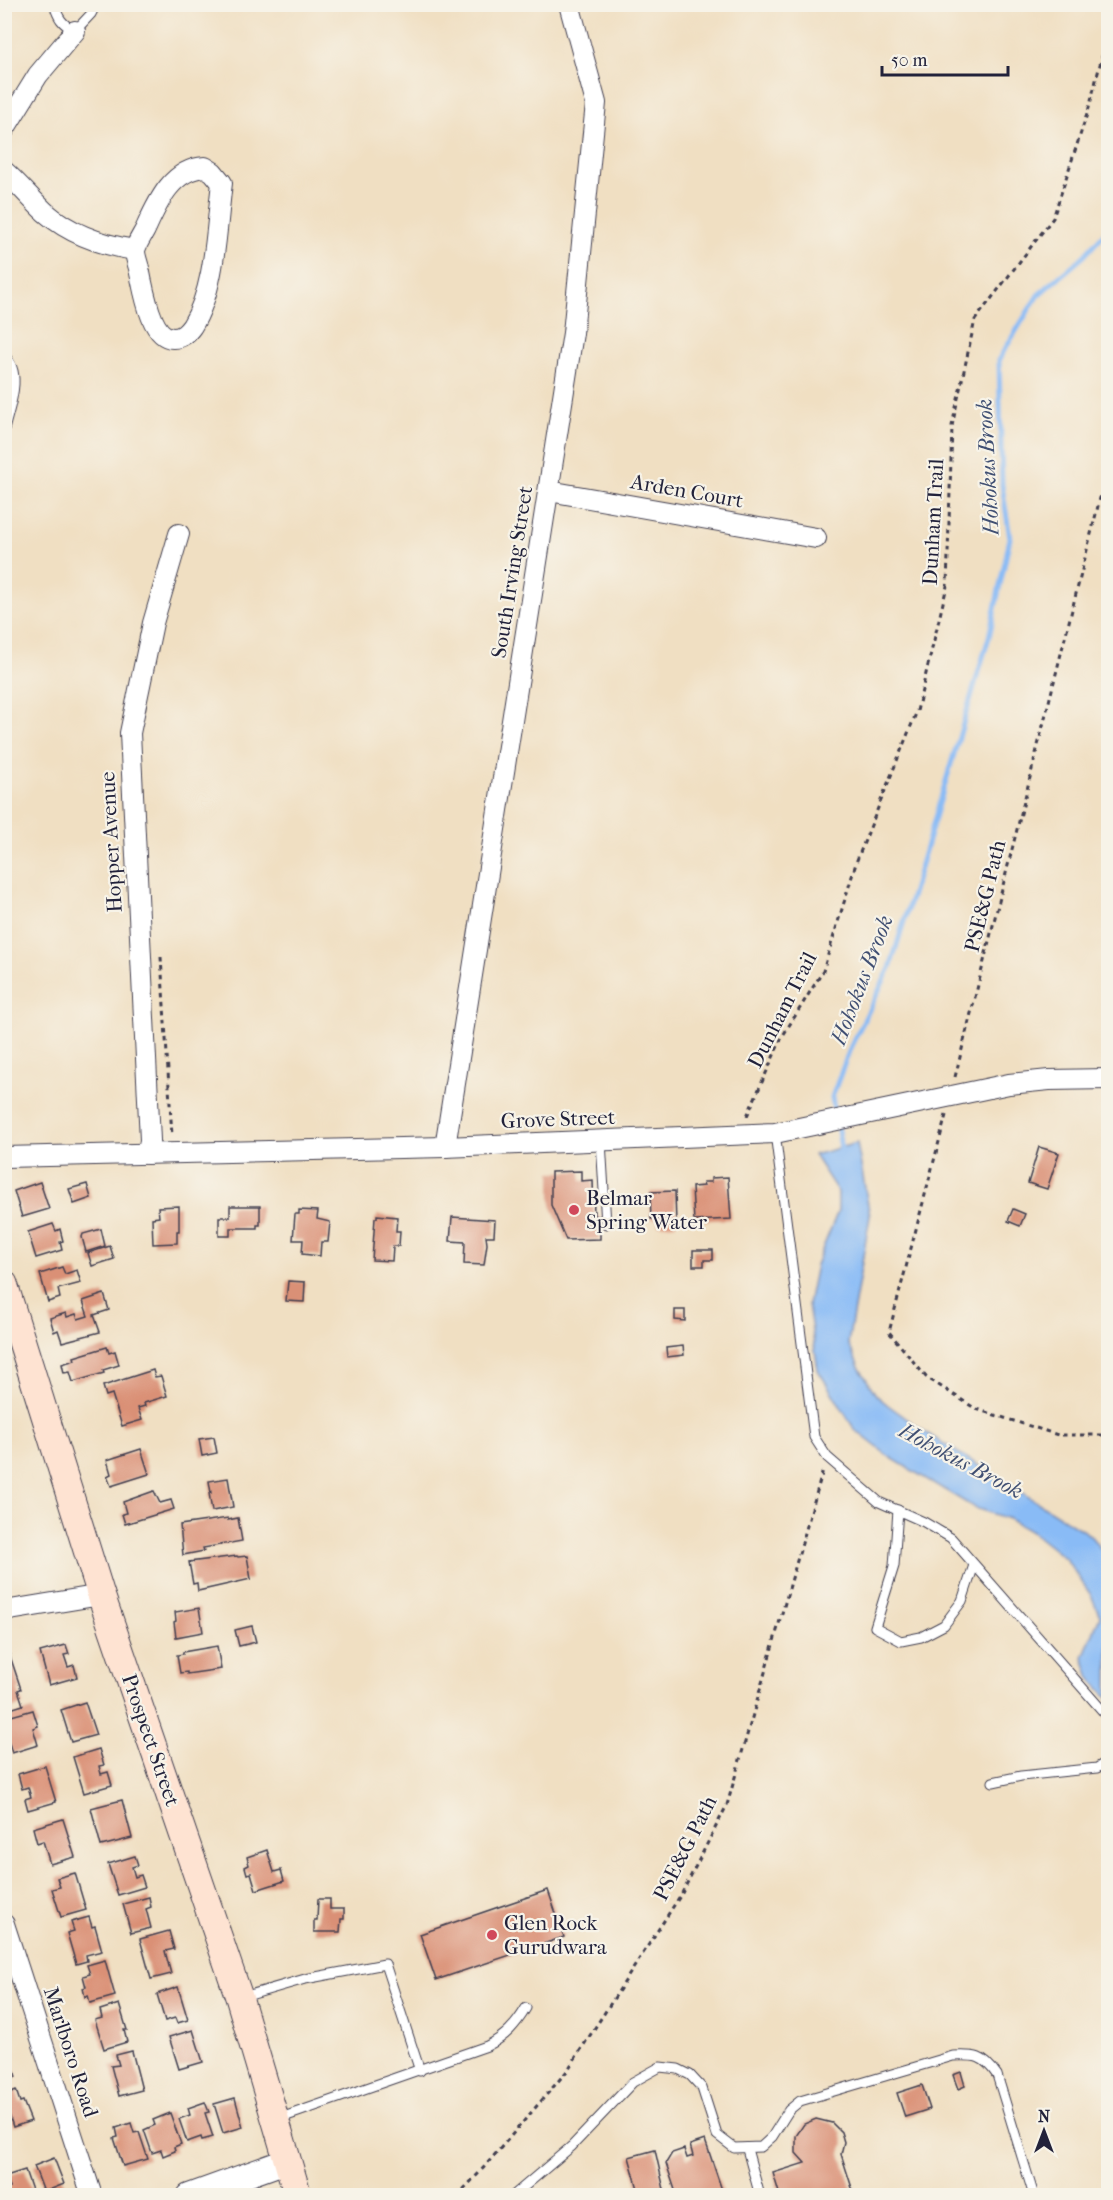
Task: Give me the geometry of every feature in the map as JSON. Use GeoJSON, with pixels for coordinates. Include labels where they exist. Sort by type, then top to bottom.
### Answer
{"type":"FeatureCollection","features":[{"type":"Feature","properties":{"kind":"main road","name":"Prospect Street"},"geometry":{"type":"LineString","coordinates":[[4,1284],[101,1595],[239,1997],[298,2196]]}},
{"type":"Feature","properties":{"kind":"street","name":"South Irving Street"},"geometry":{"type":"LineString","coordinates":[[445,1147],[573,333],[596,104],[569,4]]}},
{"type":"Feature","properties":{"kind":"street"},"geometry":{"type":"LineString","coordinates":[[4,130],[38,75],[75,31]]}},
{"type":"Feature","properties":{"kind":"street"},"geometry":{"type":"LineString","coordinates":[[205,167],[213,172],[222,183],[209,280],[202,305],[185,334],[177,338],[167,337],[160,333],[155,325],[135,250],[159,200],[169,186],[194,168],[205,167]]}},
{"type":"Feature","properties":{"kind":"street"},"geometry":{"type":"LineString","coordinates":[[4,171],[46,212],[66,227],[114,247],[135,250]]}},
{"type":"Feature","properties":{"kind":"street","name":"Arden Court"},"geometry":{"type":"LineString","coordinates":[[549,491],[816,538]]}},
{"type":"Feature","properties":{"kind":"street","name":"Hopper Avenue"},"geometry":{"type":"LineString","coordinates":[[148,1154],[150,1140],[130,733],[153,622],[179,534]]}},
{"type":"Feature","properties":{"kind":"street","name":"Grove Street"},"geometry":{"type":"LineString","coordinates":[[4,1157],[445,1147],[775,1133],[951,1094],[1049,1080],[1108,1079]]}},
{"type":"Feature","properties":{"kind":"street"},"geometry":{"type":"LineString","coordinates":[[4,1611],[101,1595]]}},
{"type":"Feature","properties":{"kind":"street","name":"Marlboro Road"},"geometry":{"type":"LineString","coordinates":[[4,1924],[92,2196]]}},
{"type":"Feature","properties":{"kind":"street"},"geometry":{"type":"LineString","coordinates":[[189,2196],[286,2161]]}},
{"type":"Feature","properties":{"kind":"lane"},"geometry":{"type":"LineString","coordinates":[[54,4],[64,26],[75,31],[92,14],[96,4]]}},
{"type":"Feature","properties":{"kind":"lane"},"geometry":{"type":"LineString","coordinates":[[4,356],[13,365],[15,375],[4,430]]}},
{"type":"Feature","properties":{"kind":"lane"},"geometry":{"type":"LineString","coordinates":[[775,1133],[814,1437],[827,1457],[879,1502],[924,1522],[951,1538],[1108,1717]]}},
{"type":"Feature","properties":{"kind":"lane"},"geometry":{"type":"LineString","coordinates":[[602,1141],[606,1224]]}},
{"type":"Feature","properties":{"kind":"lane"},"geometry":{"type":"LineString","coordinates":[[897,1510],[894,1566],[875,1627],[901,1641],[921,1637],[944,1625],[962,1601],[974,1565]]}},
{"type":"Feature","properties":{"kind":"lane"},"geometry":{"type":"LineString","coordinates":[[993,1782],[1021,1776],[1097,1767],[1108,1761]]}},
{"type":"Feature","properties":{"kind":"lane"},"geometry":{"type":"LineString","coordinates":[[239,1997],[305,1979],[385,1964],[420,2071]]}},
{"type":"Feature","properties":{"kind":"lane"},"geometry":{"type":"LineString","coordinates":[[275,2121],[420,2071],[500,2039],[518,2022],[526,2008]]}},
{"type":"Feature","properties":{"kind":"lane"},"geometry":{"type":"LineString","coordinates":[[513,2196],[572,2146],[633,2082],[660,2067],[678,2069],[690,2075],[702,2088],[717,2135],[734,2148],[747,2149],[761,2147],[772,2137],[789,2110],[800,2101],[953,2056],[971,2055],[981,2057],[990,2064],[997,2075],[1034,2196]]}},
{"type":"Feature","properties":{"kind":"lane"},"geometry":{"type":"LineString","coordinates":[[747,2149],[760,2196]]}},
{"type":"Feature","properties":{"kind":"path","name":"Dunham Trail"},"geometry":{"type":"LineString","coordinates":[[747,1117],[782,1037],[823,971],[857,860],[916,711],[947,586],[951,426],[975,320],[1053,218],[1089,108],[1108,33]]}},
{"type":"Feature","properties":{"kind":"path","name":"PSE&G Path"},"geometry":{"type":"LineString","coordinates":[[1108,466],[889,1332],[926,1377],[976,1409],[1058,1435],[1108,1436]]}},
{"type":"Feature","properties":{"kind":"path","name":"PSE&G Path"},"geometry":{"type":"LineString","coordinates":[[457,2196],[479,2174],[567,2071],[682,1893],[727,1805],[827,1457]]}},
{"type":"Feature","properties":{"kind":"water"},"geometry":{"type":"Polygon","coordinates":[[[857,1143],[870,1216],[848,1343],[876,1395],[888,1405],[928,1434],[1090,1535],[1108,1559],[1108,1698],[1090,1678],[1083,1657],[1100,1616],[1091,1595],[1066,1559],[1033,1533],[1009,1519],[975,1508],[891,1458],[855,1430],[818,1370],[808,1304],[816,1265],[838,1211],[838,1192],[814,1155],[857,1143]]]}},
{"type":"Feature","properties":{"kind":"building"},"geometry":{"type":"Polygon","coordinates":[[[1039,1147],[1059,1153],[1047,1189],[1028,1183],[1039,1147]]]}},
{"type":"Feature","properties":{"kind":"building","name":"Belmar Spring Water"},"geometry":{"type":"Polygon","coordinates":[[[581,1171],[581,1181],[593,1180],[594,1216],[600,1216],[600,1239],[566,1240],[551,1205],[551,1172],[581,1171]]]}},
{"type":"Feature","properties":{"kind":"building"},"geometry":{"type":"Polygon","coordinates":[[[728,1177],[731,1219],[694,1221],[692,1187],[704,1186],[703,1182],[711,1182],[711,1178],[728,1177]]]}},
{"type":"Feature","properties":{"kind":"building"},"geometry":{"type":"Polygon","coordinates":[[[40,1182],[49,1209],[22,1217],[14,1191],[40,1182]]]}},
{"type":"Feature","properties":{"kind":"building"},"geometry":{"type":"Polygon","coordinates":[[[87,1184],[91,1198],[74,1204],[69,1189],[87,1184]]]}},
{"type":"Feature","properties":{"kind":"building"},"geometry":{"type":"Polygon","coordinates":[[[675,1191],[676,1224],[658,1225],[658,1219],[651,1219],[650,1192],[675,1191]]]}},
{"type":"Feature","properties":{"kind":"building"},"geometry":{"type":"Polygon","coordinates":[[[179,1206],[177,1243],[153,1244],[152,1218],[159,1217],[158,1207],[179,1206]]]}},
{"type":"Feature","properties":{"kind":"building"},"geometry":{"type":"Polygon","coordinates":[[[230,1206],[260,1206],[260,1225],[257,1225],[257,1228],[230,1228],[230,1236],[219,1236],[219,1217],[230,1217],[230,1206]]]}},
{"type":"Feature","properties":{"kind":"building"},"geometry":{"type":"Polygon","coordinates":[[[1013,1209],[1025,1214],[1020,1226],[1008,1221],[1013,1209]]]}},
{"type":"Feature","properties":{"kind":"building"},"geometry":{"type":"Polygon","coordinates":[[[299,1210],[318,1211],[317,1219],[330,1222],[328,1242],[321,1242],[320,1256],[302,1254],[303,1240],[293,1240],[295,1214],[299,1214],[299,1210]]]}},
{"type":"Feature","properties":{"kind":"building"},"geometry":{"type":"Polygon","coordinates":[[[377,1215],[397,1217],[396,1231],[400,1231],[399,1246],[393,1246],[392,1261],[372,1260],[377,1215]]]}},
{"type":"Feature","properties":{"kind":"building"},"geometry":{"type":"Polygon","coordinates":[[[452,1217],[495,1220],[494,1236],[486,1236],[484,1265],[464,1264],[465,1242],[450,1241],[452,1217]]]}},
{"type":"Feature","properties":{"kind":"building"},"geometry":{"type":"Polygon","coordinates":[[[53,1224],[56,1231],[60,1229],[63,1241],[60,1242],[62,1250],[36,1258],[28,1232],[53,1224]]]}},
{"type":"Feature","properties":{"kind":"building"},"geometry":{"type":"Polygon","coordinates":[[[101,1229],[105,1246],[86,1252],[83,1234],[101,1229]]]}},
{"type":"Feature","properties":{"kind":"building"},"geometry":{"type":"Polygon","coordinates":[[[110,1246],[114,1259],[92,1266],[88,1253],[110,1246]]]}},
{"type":"Feature","properties":{"kind":"building"},"geometry":{"type":"Polygon","coordinates":[[[693,1250],[713,1250],[713,1260],[704,1260],[704,1266],[693,1266],[693,1250]]]}},
{"type":"Feature","properties":{"kind":"building"},"geometry":{"type":"Polygon","coordinates":[[[62,1267],[65,1274],[77,1270],[81,1283],[58,1289],[60,1298],[48,1302],[40,1274],[62,1267]]]}},
{"type":"Feature","properties":{"kind":"building"},"geometry":{"type":"Polygon","coordinates":[[[288,1281],[305,1282],[304,1302],[286,1301],[288,1281]]]}},
{"type":"Feature","properties":{"kind":"building"},"geometry":{"type":"Polygon","coordinates":[[[104,1294],[109,1310],[94,1315],[100,1332],[62,1342],[58,1330],[54,1332],[50,1318],[66,1313],[67,1317],[76,1314],[78,1319],[88,1316],[83,1301],[104,1294]]]}},
{"type":"Feature","properties":{"kind":"building"},"geometry":{"type":"Polygon","coordinates":[[[675,1310],[685,1310],[685,1321],[675,1320],[675,1310]]]}},
{"type":"Feature","properties":{"kind":"building"},"geometry":{"type":"Polygon","coordinates":[[[683,1346],[684,1355],[667,1357],[666,1348],[683,1346]]]}},
{"type":"Feature","properties":{"kind":"building"},"geometry":{"type":"Polygon","coordinates":[[[107,1347],[109,1353],[115,1351],[119,1365],[103,1370],[104,1373],[73,1382],[70,1372],[64,1373],[62,1364],[75,1360],[74,1357],[107,1347]]]}},
{"type":"Feature","properties":{"kind":"building"},"geometry":{"type":"Polygon","coordinates":[[[153,1370],[155,1377],[161,1376],[167,1396],[144,1403],[145,1406],[138,1408],[142,1420],[122,1426],[112,1394],[106,1396],[103,1386],[153,1370]]]}},
{"type":"Feature","properties":{"kind":"building"},"geometry":{"type":"Polygon","coordinates":[[[214,1437],[217,1453],[202,1456],[199,1439],[214,1437]]]}},
{"type":"Feature","properties":{"kind":"building"},"geometry":{"type":"Polygon","coordinates":[[[141,1449],[149,1474],[111,1486],[107,1476],[111,1474],[107,1460],[141,1449]]]}},
{"type":"Feature","properties":{"kind":"building"},"geometry":{"type":"Polygon","coordinates":[[[228,1478],[233,1507],[212,1511],[209,1481],[228,1478]]]}},
{"type":"Feature","properties":{"kind":"building"},"geometry":{"type":"Polygon","coordinates":[[[154,1491],[160,1503],[171,1500],[174,1509],[125,1524],[122,1514],[126,1513],[123,1502],[154,1491]]]}},
{"type":"Feature","properties":{"kind":"building"},"geometry":{"type":"Polygon","coordinates":[[[228,1518],[228,1520],[238,1518],[242,1541],[203,1548],[204,1551],[183,1555],[180,1525],[228,1518]]]}},
{"type":"Feature","properties":{"kind":"building"},"geometry":{"type":"Polygon","coordinates":[[[247,1556],[251,1579],[198,1591],[197,1583],[193,1584],[189,1562],[247,1556]]]}},
{"type":"Feature","properties":{"kind":"building"},"geometry":{"type":"Polygon","coordinates":[[[199,1608],[203,1632],[176,1637],[175,1612],[199,1608]]]}},
{"type":"Feature","properties":{"kind":"building"},"geometry":{"type":"Polygon","coordinates":[[[252,1626],[256,1642],[239,1646],[235,1630],[252,1626]]]}},
{"type":"Feature","properties":{"kind":"building"},"geometry":{"type":"Polygon","coordinates":[[[66,1645],[69,1654],[64,1655],[68,1667],[74,1665],[77,1677],[49,1685],[40,1652],[66,1645]]]}},
{"type":"Feature","properties":{"kind":"building"},"geometry":{"type":"Polygon","coordinates":[[[217,1646],[221,1669],[180,1673],[177,1655],[217,1646]]]}},
{"type":"Feature","properties":{"kind":"building"},"geometry":{"type":"Polygon","coordinates":[[[8,1650],[21,1689],[18,1690],[23,1705],[4,1711],[4,1652],[8,1650]]]}},
{"type":"Feature","properties":{"kind":"building"},"geometry":{"type":"Polygon","coordinates":[[[85,1702],[96,1735],[71,1742],[61,1710],[85,1702]]]}},
{"type":"Feature","properties":{"kind":"building"},"geometry":{"type":"Polygon","coordinates":[[[33,1710],[38,1726],[33,1728],[38,1745],[12,1753],[9,1743],[4,1744],[4,1718],[33,1710]]]}},
{"type":"Feature","properties":{"kind":"building"},"geometry":{"type":"Polygon","coordinates":[[[99,1749],[104,1765],[99,1766],[101,1774],[108,1772],[112,1785],[84,1793],[73,1757],[99,1749]]]}},
{"type":"Feature","properties":{"kind":"building"},"geometry":{"type":"Polygon","coordinates":[[[45,1766],[56,1802],[28,1810],[25,1799],[31,1797],[28,1787],[22,1789],[18,1774],[45,1766]]]}},
{"type":"Feature","properties":{"kind":"building"},"geometry":{"type":"Polygon","coordinates":[[[122,1800],[132,1838],[101,1846],[91,1808],[122,1800]]]}},
{"type":"Feature","properties":{"kind":"building"},"geometry":{"type":"Polygon","coordinates":[[[63,1819],[75,1857],[50,1864],[43,1841],[37,1843],[33,1828],[63,1819]]]}},
{"type":"Feature","properties":{"kind":"building"},"geometry":{"type":"Polygon","coordinates":[[[267,1850],[274,1872],[281,1870],[284,1881],[256,1890],[251,1873],[247,1874],[245,1867],[249,1865],[247,1857],[267,1850]]]}},
{"type":"Feature","properties":{"kind":"building"},"geometry":{"type":"Polygon","coordinates":[[[135,1856],[138,1865],[132,1867],[135,1877],[141,1875],[145,1887],[118,1895],[108,1864],[135,1856]]]}},
{"type":"Feature","properties":{"kind":"building"},"geometry":{"type":"Polygon","coordinates":[[[75,1873],[86,1910],[61,1917],[52,1889],[60,1887],[57,1878],[75,1873]]]}},
{"type":"Feature","properties":{"kind":"building","name":"Glen Rock Gurudwara"},"geometry":{"type":"Polygon","coordinates":[[[548,1890],[564,1937],[436,1980],[420,1934],[548,1890]]]}},
{"type":"Feature","properties":{"kind":"building"},"geometry":{"type":"Polygon","coordinates":[[[149,1897],[151,1907],[146,1909],[151,1928],[131,1933],[123,1904],[149,1897]]]}},
{"type":"Feature","properties":{"kind":"building"},"geometry":{"type":"Polygon","coordinates":[[[318,1899],[330,1899],[330,1909],[344,1909],[340,1932],[314,1932],[318,1899]]]}},
{"type":"Feature","properties":{"kind":"building"},"geometry":{"type":"Polygon","coordinates":[[[89,1917],[92,1927],[95,1926],[102,1951],[86,1955],[87,1961],[76,1964],[67,1933],[74,1931],[71,1922],[89,1917]]]}},
{"type":"Feature","properties":{"kind":"building"},"geometry":{"type":"Polygon","coordinates":[[[169,1931],[174,1949],[165,1951],[171,1974],[151,1979],[140,1939],[169,1931]]]}},
{"type":"Feature","properties":{"kind":"building"},"geometry":{"type":"Polygon","coordinates":[[[105,1960],[115,1996],[90,2003],[88,1995],[85,1997],[83,1988],[86,1987],[83,1976],[90,1974],[87,1965],[105,1960]]]}},
{"type":"Feature","properties":{"kind":"building"},"geometry":{"type":"Polygon","coordinates":[[[178,1987],[188,2020],[177,2023],[175,2018],[165,2021],[157,1994],[178,1987]]]}},
{"type":"Feature","properties":{"kind":"building"},"geometry":{"type":"Polygon","coordinates":[[[119,2004],[127,2030],[124,2030],[127,2042],[104,2049],[95,2020],[102,2018],[100,2010],[119,2004]]]}},
{"type":"Feature","properties":{"kind":"building"},"geometry":{"type":"Polygon","coordinates":[[[193,2030],[203,2062],[179,2069],[169,2037],[193,2030]]]}},
{"type":"Feature","properties":{"kind":"building"},"geometry":{"type":"Polygon","coordinates":[[[132,2051],[142,2090],[119,2096],[111,2066],[119,2065],[116,2055],[132,2051]]]}},
{"type":"Feature","properties":{"kind":"building"},"geometry":{"type":"Polygon","coordinates":[[[10,2056],[16,2077],[4,2081],[4,2058],[10,2056]]]}},
{"type":"Feature","properties":{"kind":"building"},"geometry":{"type":"Polygon","coordinates":[[[961,2072],[965,2086],[958,2089],[953,2075],[961,2072]]]}},
{"type":"Feature","properties":{"kind":"building"},"geometry":{"type":"Polygon","coordinates":[[[922,2085],[930,2109],[905,2117],[897,2093],[922,2085]]]}},
{"type":"Feature","properties":{"kind":"building"},"geometry":{"type":"Polygon","coordinates":[[[16,2090],[31,2121],[13,2127],[8,2111],[4,2112],[4,2095],[16,2090]]]}},
{"type":"Feature","properties":{"kind":"building"},"geometry":{"type":"Polygon","coordinates":[[[235,2098],[243,2127],[223,2133],[214,2104],[235,2098]]]}},
{"type":"Feature","properties":{"kind":"building"},"geometry":{"type":"Polygon","coordinates":[[[205,2102],[209,2112],[205,2113],[213,2137],[202,2140],[201,2137],[187,2142],[179,2119],[190,2115],[188,2108],[205,2102]]]}},
{"type":"Feature","properties":{"kind":"building"},"geometry":{"type":"Polygon","coordinates":[[[170,2113],[181,2144],[174,2147],[175,2151],[163,2156],[161,2150],[152,2153],[144,2130],[155,2125],[153,2120],[170,2113]]]}},
{"type":"Feature","properties":{"kind":"building"},"geometry":{"type":"Polygon","coordinates":[[[816,2119],[832,2123],[841,2132],[844,2142],[841,2154],[852,2188],[861,2196],[780,2196],[773,2173],[805,2163],[796,2153],[796,2136],[804,2124],[816,2119]]]}},
{"type":"Feature","properties":{"kind":"building"},"geometry":{"type":"Polygon","coordinates":[[[131,2123],[134,2133],[139,2132],[148,2159],[123,2166],[114,2138],[118,2137],[116,2128],[131,2123]]]}},
{"type":"Feature","properties":{"kind":"building"},"geometry":{"type":"Polygon","coordinates":[[[705,2140],[724,2196],[677,2196],[666,2163],[672,2153],[684,2149],[687,2158],[693,2156],[690,2145],[705,2140]]]}},
{"type":"Feature","properties":{"kind":"building"},"geometry":{"type":"Polygon","coordinates":[[[655,2150],[665,2194],[640,2196],[629,2157],[655,2150]]]}},
{"type":"Feature","properties":{"kind":"building"},"geometry":{"type":"Polygon","coordinates":[[[54,2158],[64,2184],[44,2192],[34,2166],[54,2158]]]}},
{"type":"Feature","properties":{"kind":"building"},"geometry":{"type":"Polygon","coordinates":[[[25,2170],[34,2196],[4,2196],[4,2190],[10,2188],[6,2176],[25,2170]]]}},
{"type":"Feature","properties":{"kind":"waterway","name":"Hohokus Brook"},"geometry":{"type":"LineString","coordinates":[[835,1116],[832,1097],[851,1046],[890,968],[989,637],[1010,538],[1002,485],[999,359],[1038,295],[1084,256],[1108,229]]}},
{"type":"Feature","properties":{"kind":"waterway","name":"Hohokus Brook"},"geometry":{"type":"LineString","coordinates":[[837,1125],[842,1154]]}},
{"type":"Feature","properties":{"kind":"place","name":"Belmar Spring Water"},"geometry":{"type":"Point","coordinates":[574,1210]}},
{"type":"Feature","properties":{"kind":"place","name":"Glen Rock Gurudwara"},"geometry":{"type":"Point","coordinates":[492,1935]}}]}
